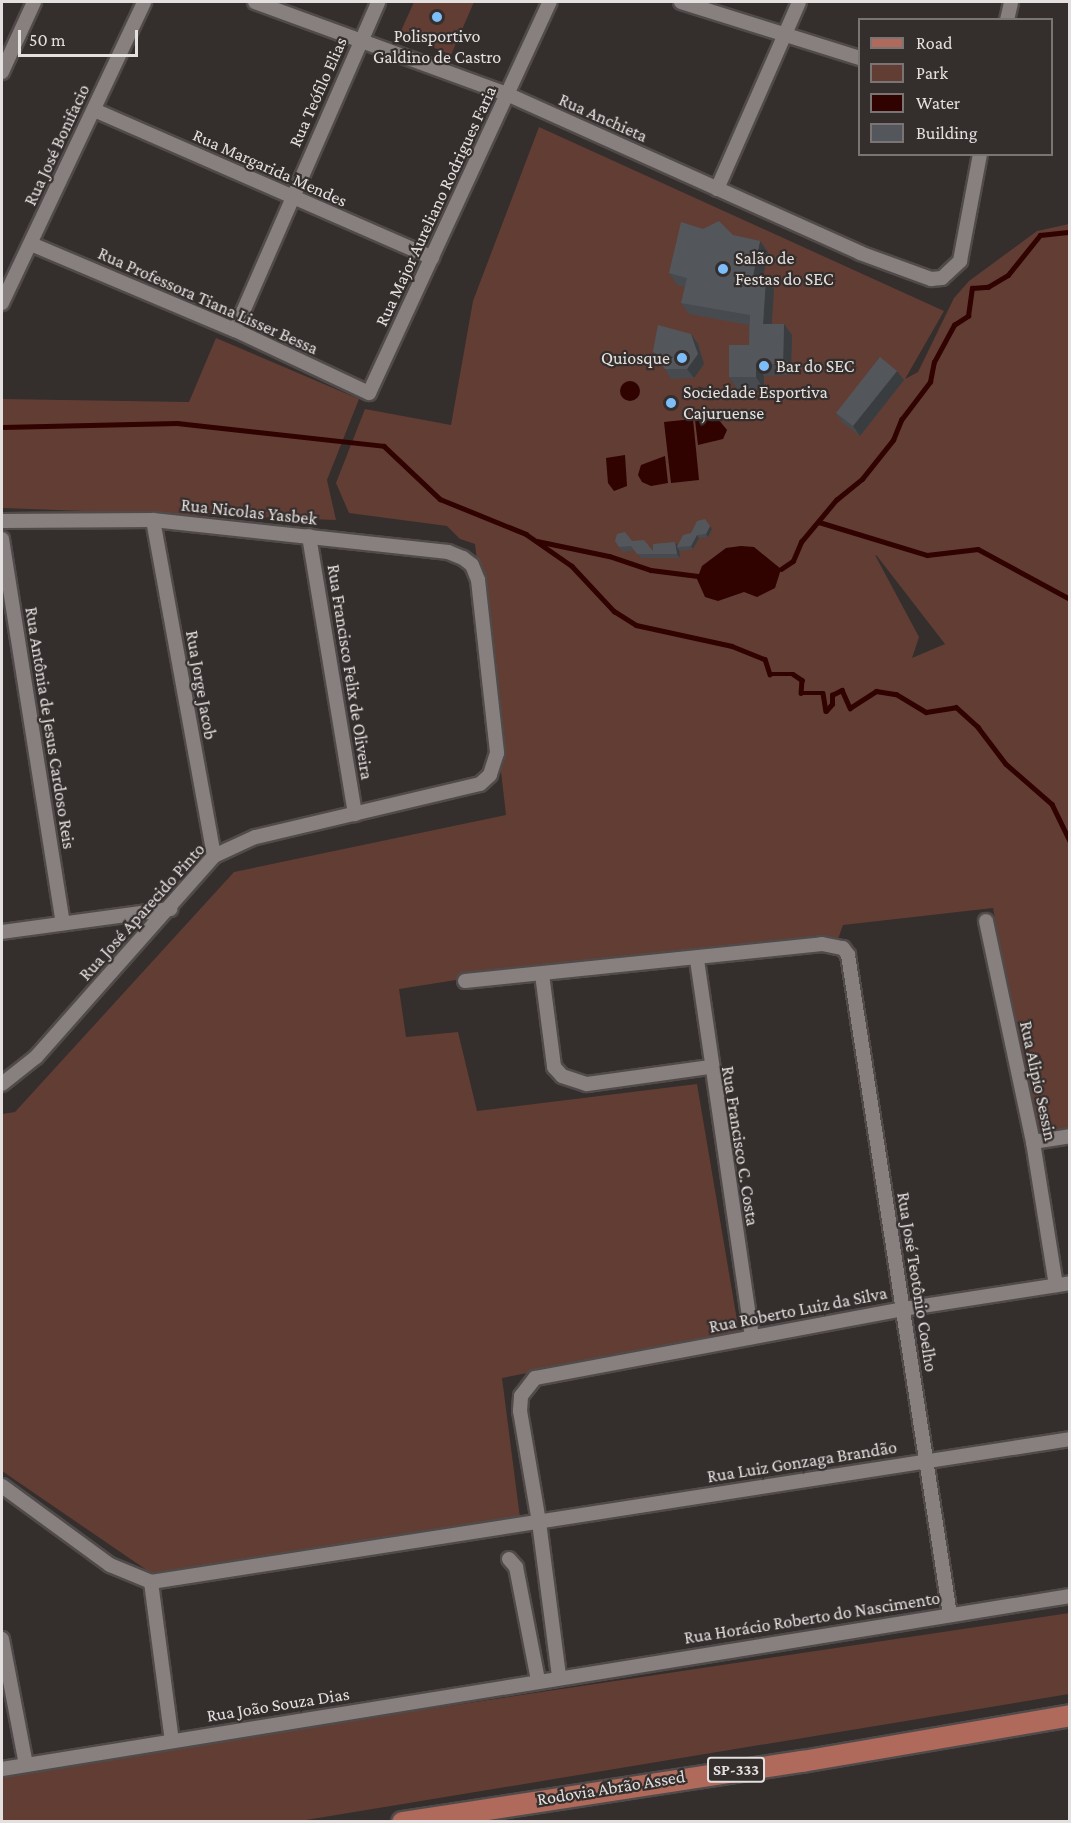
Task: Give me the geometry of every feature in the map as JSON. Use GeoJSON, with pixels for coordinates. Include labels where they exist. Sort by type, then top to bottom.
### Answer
{"type":"FeatureCollection","features":[{"type":"Feature","properties":{"kind":"main road","name":"Rodovia Abrão Assed"},"geometry":{"type":"LineString","coordinates":[[402,1821],[802,1761],[1070,1715]]}},
{"type":"Feature","properties":{"kind":"street"},"geometry":{"type":"LineString","coordinates":[[2,72],[34,2]]}},
{"type":"Feature","properties":{"kind":"street","name":"Rua José Bonifacio"},"geometry":{"type":"LineString","coordinates":[[2,303],[144,2]]}},
{"type":"Feature","properties":{"kind":"street","name":"Rua Anchieta"},"geometry":{"type":"LineString","coordinates":[[255,2],[509,95],[860,253],[931,279],[942,278],[960,261],[980,156]]}},
{"type":"Feature","properties":{"kind":"street","name":"Rua Teófilo Elias"},"geometry":{"type":"LineString","coordinates":[[234,330],[378,2]]}},
{"type":"Feature","properties":{"kind":"street","name":"Rua Major Aureliano Rodrigues Faria"},"geometry":{"type":"LineString","coordinates":[[369,393],[509,95],[550,2]]}},
{"type":"Feature","properties":{"kind":"street"},"geometry":{"type":"LineString","coordinates":[[681,2],[784,37],[858,57]]}},
{"type":"Feature","properties":{"kind":"street"},"geometry":{"type":"LineString","coordinates":[[717,189],[799,2]]}},
{"type":"Feature","properties":{"kind":"street"},"geometry":{"type":"LineString","coordinates":[[1007,18],[1011,2]]}},
{"type":"Feature","properties":{"kind":"street","name":"Rua Margarida Mendes"},"geometry":{"type":"LineString","coordinates":[[94,110],[432,258]]}},
{"type":"Feature","properties":{"kind":"street","name":"Rua Professora Tiana Lisser Bessa"},"geometry":{"type":"LineString","coordinates":[[31,244],[234,330],[369,393]]}},
{"type":"Feature","properties":{"kind":"street","name":"Rua Nicolas Yasbek"},"geometry":{"type":"LineString","coordinates":[[2,521],[153,520],[448,552],[472,566],[478,579],[497,753]]}},
{"type":"Feature","properties":{"kind":"street","name":"Rua Jorge Jacob"},"geometry":{"type":"LineString","coordinates":[[153,520],[214,856]]}},
{"type":"Feature","properties":{"kind":"street","name":"Rua Francisco Felix de Oliveira"},"geometry":{"type":"LineString","coordinates":[[309,536],[355,814]]}},
{"type":"Feature","properties":{"kind":"street","name":"Rua Antônia de Jesus Cardoso Reis"},"geometry":{"type":"LineString","coordinates":[[2,539],[63,922]]}},
{"type":"Feature","properties":{"kind":"street","name":"Rua José Aparecido Pinto"},"geometry":{"type":"LineString","coordinates":[[2,1084],[36,1057],[170,909],[214,856],[255,837],[480,784],[490,775],[497,753]]}},
{"type":"Feature","properties":{"kind":"street"},"geometry":{"type":"LineString","coordinates":[[2,932],[170,909]]}},
{"type":"Feature","properties":{"kind":"street","name":"Rua Alipio Sessin"},"geometry":{"type":"LineString","coordinates":[[986,921],[1063,1284]]}},
{"type":"Feature","properties":{"kind":"street","name":"Rua José Teotônio Coelho"},"geometry":{"type":"LineString","coordinates":[[697,960],[822,944],[843,948],[848,955],[950,1615]]}},
{"type":"Feature","properties":{"kind":"street"},"geometry":{"type":"LineString","coordinates":[[465,981],[697,960]]}},
{"type":"Feature","properties":{"kind":"street","name":"Rua Francisco C. Costa"},"geometry":{"type":"LineString","coordinates":[[697,960],[709,1067],[752,1337]]}},
{"type":"Feature","properties":{"kind":"street"},"geometry":{"type":"LineString","coordinates":[[542,974],[554,1067],[573,1082],[587,1084],[709,1067]]}},
{"type":"Feature","properties":{"kind":"street"},"geometry":{"type":"LineString","coordinates":[[1033,1142],[1070,1136]]}},
{"type":"Feature","properties":{"kind":"street","name":"Rua Roberto Luiz da Silva"},"geometry":{"type":"LineString","coordinates":[[539,1521],[520,1411],[521,1396],[534,1378],[903,1309],[1063,1284]]}},
{"type":"Feature","properties":{"kind":"street","name":"Rua Luiz Gonzaga Brandão"},"geometry":{"type":"LineString","coordinates":[[151,1582],[1070,1439]]}},
{"type":"Feature","properties":{"kind":"street"},"geometry":{"type":"LineString","coordinates":[[2,1486],[110,1565],[151,1582],[172,1741]]}},
{"type":"Feature","properties":{"kind":"street"},"geometry":{"type":"LineString","coordinates":[[539,1521],[559,1676]]}},
{"type":"Feature","properties":{"kind":"street"},"geometry":{"type":"LineString","coordinates":[[509,1559],[516,1567],[538,1680]]}},
{"type":"Feature","properties":{"kind":"street","name":"Rua Horácio Roberto do Nascimento"},"geometry":{"type":"LineString","coordinates":[[559,1676],[1070,1596]]}},
{"type":"Feature","properties":{"kind":"street"},"geometry":{"type":"LineString","coordinates":[[2,1639],[26,1765]]}},
{"type":"Feature","properties":{"kind":"street","name":"Rua João Souza Dias"},"geometry":{"type":"LineString","coordinates":[[2,1769],[559,1676]]}},
{"type":"Feature","properties":{"kind":"green space","name":"Polisportivo Galdino de Castro"},"geometry":{"type":"Polygon","coordinates":[[[414,2],[474,2],[451,55],[400,33],[414,2]]]}},
{"type":"Feature","properties":{"kind":"green space"},"geometry":{"type":"Polygon","coordinates":[[[539,127],[944,311],[905,379],[918,372],[954,298],[969,281],[1037,231],[1069,224],[1069,1132],[1051,1135],[1034,1128],[993,908],[843,925],[838,939],[533,968],[399,989],[406,1037],[458,1032],[477,1111],[697,1084],[739,1332],[502,1378],[520,1518],[151,1573],[2,1471],[2,1114],[15,1112],[234,872],[506,815],[475,544],[460,539],[447,526],[349,513],[336,483],[365,409],[451,425],[473,301],[539,127]],[[875,555],[919,637],[912,658],[945,644],[875,555]]]}},
{"type":"Feature","properties":{"kind":"green space"},"geometry":{"type":"Polygon","coordinates":[[[216,338],[359,399],[327,480],[336,520],[2,508],[2,399],[189,402],[216,338]]]}},
{"type":"Feature","properties":{"kind":"green space"},"geometry":{"type":"Polygon","coordinates":[[[1069,1613],[1069,1694],[300,1821],[2,1821],[2,1773],[1069,1613]]]}},
{"type":"Feature","properties":{"kind":"water"},"geometry":{"type":"Polygon","coordinates":[[[626,381],[634,381],[640,387],[640,395],[634,401],[626,401],[620,395],[620,387],[626,381]]]}},
{"type":"Feature","properties":{"kind":"water"},"geometry":{"type":"Polygon","coordinates":[[[693,419],[699,480],[671,483],[664,422],[693,419]]]}},
{"type":"Feature","properties":{"kind":"water"},"geometry":{"type":"Polygon","coordinates":[[[718,419],[727,430],[723,439],[698,445],[695,420],[718,419]]]}},
{"type":"Feature","properties":{"kind":"water"},"geometry":{"type":"Polygon","coordinates":[[[625,455],[627,486],[614,491],[608,483],[606,458],[625,455]]]}},
{"type":"Feature","properties":{"kind":"water"},"geometry":{"type":"Polygon","coordinates":[[[665,456],[668,483],[651,486],[642,482],[638,475],[641,465],[665,456]]]}},
{"type":"Feature","properties":{"kind":"water"},"geometry":{"type":"Polygon","coordinates":[[[754,547],[781,569],[775,588],[757,597],[744,592],[718,601],[705,597],[697,579],[702,566],[726,548],[754,547]]]}},
{"type":"Feature","properties":{"kind":"building"},"geometry":{"type":"Polygon","coordinates":[[[719,221],[733,235],[760,241],[753,276],[766,278],[763,324],[784,324],[783,364],[756,364],[756,377],[729,377],[729,345],[749,345],[750,315],[681,303],[687,278],[669,273],[681,222],[703,229],[719,221]]]}},
{"type":"Feature","properties":{"kind":"building","name":"Quiosque"},"geometry":{"type":"Polygon","coordinates":[[[658,325],[691,334],[698,354],[687,369],[665,369],[653,351],[658,325]]]}},
{"type":"Feature","properties":{"kind":"building"},"geometry":{"type":"Polygon","coordinates":[[[880,357],[897,371],[853,426],[836,413],[880,357]]]}},
{"type":"Feature","properties":{"kind":"building"},"geometry":{"type":"Polygon","coordinates":[[[705,519],[710,526],[706,534],[697,535],[691,546],[677,547],[683,535],[691,533],[697,521],[705,519]]]}},
{"type":"Feature","properties":{"kind":"building"},"geometry":{"type":"Polygon","coordinates":[[[625,532],[632,541],[644,540],[653,551],[653,544],[675,542],[677,554],[637,554],[631,546],[619,547],[615,541],[617,534],[625,532]]]}},
{"type":"Feature","properties":{"kind":"waterway"},"geometry":{"type":"LineString","coordinates":[[781,569],[793,561],[801,542],[836,500],[862,479],[893,440],[901,420],[930,382],[934,362],[954,325],[968,316],[972,288],[988,287],[1008,275],[1040,235],[1070,232]]}},
{"type":"Feature","properties":{"kind":"waterway"},"geometry":{"type":"LineString","coordinates":[[2,427],[177,423],[384,446],[440,499],[526,534],[572,566],[614,611],[636,625],[732,646],[765,659],[770,674],[793,674],[802,680],[801,693],[823,693],[826,711],[832,704],[832,695],[842,690],[850,708],[876,691],[896,694],[926,712],[956,707],[978,727],[1006,764],[1052,804],[1070,841]]}},
{"type":"Feature","properties":{"kind":"waterway"},"geometry":{"type":"LineString","coordinates":[[819,522],[927,555],[978,549],[1070,599]]}},
{"type":"Feature","properties":{"kind":"waterway"},"geometry":{"type":"LineString","coordinates":[[537,541],[609,556],[651,570],[698,576]]}},
{"type":"Feature","properties":{"kind":"place","name":"Polisportivo Galdino de Castro"},"geometry":{"type":"Point","coordinates":[437,17]}},
{"type":"Feature","properties":{"kind":"place","name":"Salão de Festas do SEC"},"geometry":{"type":"Point","coordinates":[723,269]}},
{"type":"Feature","properties":{"kind":"place","name":"Quiosque"},"geometry":{"type":"Point","coordinates":[682,358]}},
{"type":"Feature","properties":{"kind":"place","name":"Bar do SEC"},"geometry":{"type":"Point","coordinates":[764,366]}},
{"type":"Feature","properties":{"kind":"place","name":"Sociedade Esportiva Cajuruense"},"geometry":{"type":"Point","coordinates":[671,403]}}]}
